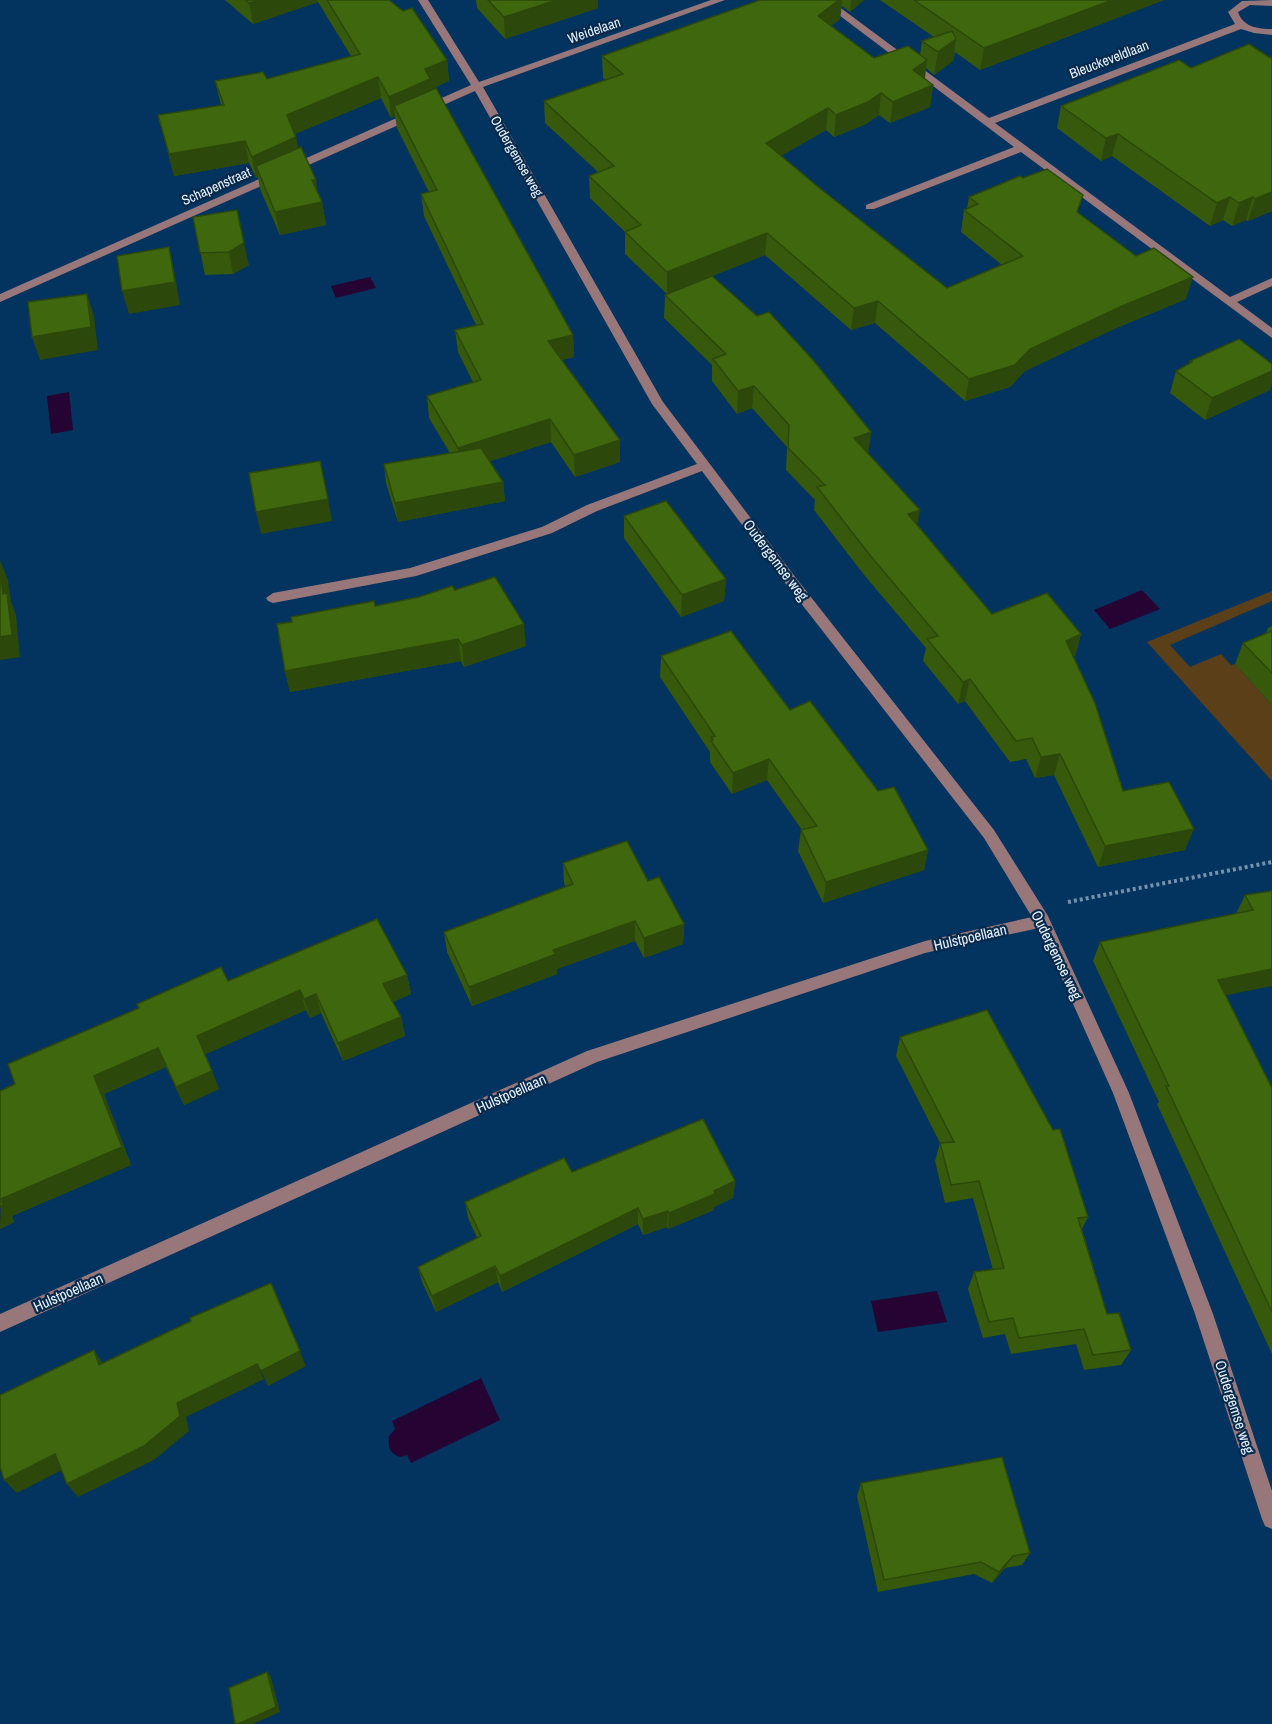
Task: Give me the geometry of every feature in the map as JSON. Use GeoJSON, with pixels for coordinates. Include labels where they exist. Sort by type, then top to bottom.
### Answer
{"type":"FeatureCollection","features":[{"type":"Feature","properties":{"kind":"street","name":"Oudergemse weg"},"geometry":{"type":"LineString","coordinates":[[423,0],[477,86],[658,404],[989,834],[1043,921],[1121,1093],[1204,1314],[1272,1520]]}},
{"type":"Feature","properties":{"kind":"street","name":"Weidelaan"},"geometry":{"type":"LineString","coordinates":[[477,86],[720,0]]}},
{"type":"Feature","properties":{"kind":"street"},"geometry":{"type":"LineString","coordinates":[[824,0],[1272,334]]}},
{"type":"Feature","properties":{"kind":"street"},"geometry":{"type":"LineString","coordinates":[[1272,3],[1253,1],[1239,5],[1233,12],[1241,25],[1258,31],[1272,32]]}},
{"type":"Feature","properties":{"kind":"street","name":"Bleuckeveldlaan"},"geometry":{"type":"LineString","coordinates":[[988,122],[1241,25]]}},
{"type":"Feature","properties":{"kind":"street","name":"Schapenstraat"},"geometry":{"type":"LineString","coordinates":[[0,298],[477,86]]}},
{"type":"Feature","properties":{"kind":"street"},"geometry":{"type":"LineString","coordinates":[[870,207],[1021,148]]}},
{"type":"Feature","properties":{"kind":"street"},"geometry":{"type":"LineString","coordinates":[[1230,301],[1272,282]]}},
{"type":"Feature","properties":{"kind":"street"},"geometry":{"type":"LineString","coordinates":[[273,598],[411,573],[431,567],[547,530],[592,508],[704,466]]}},
{"type":"Feature","properties":{"kind":"street","name":"Hulstpoellaan"},"geometry":{"type":"LineString","coordinates":[[0,1323],[593,1056],[925,947],[1043,921]]}},
{"type":"Feature","properties":{"kind":"path"},"geometry":{"type":"LineString","coordinates":[[1043,921],[1068,902],[1272,862]]}},
{"type":"Feature","properties":{"kind":"shaded area"},"geometry":{"type":"Polygon","coordinates":[[[370,277],[376,288],[336,298],[331,286],[370,277]]]}},
{"type":"Feature","properties":{"kind":"shaded area"},"geometry":{"type":"Polygon","coordinates":[[[69,392],[73,430],[51,434],[47,396],[69,392]]]}},
{"type":"Feature","properties":{"kind":"shaded area"},"geometry":{"type":"Polygon","coordinates":[[[1142,590],[1160,609],[1110,629],[1094,610],[1142,590]]]}},
{"type":"Feature","properties":{"kind":"shaded area"},"geometry":{"type":"Polygon","coordinates":[[[1272,591],[1272,601],[1170,645],[1190,667],[1221,654],[1231,665],[1235,664],[1272,705],[1272,781],[1147,642],[1272,591]]]}},
{"type":"Feature","properties":{"kind":"shaded area"},"geometry":{"type":"Polygon","coordinates":[[[937,1291],[947,1322],[878,1332],[871,1301],[937,1291]]]}},
{"type":"Feature","properties":{"kind":"shaded area"},"geometry":{"type":"Polygon","coordinates":[[[481,1378],[500,1420],[411,1463],[407,1455],[401,1457],[392,1452],[389,1447],[389,1436],[395,1429],[392,1421],[481,1378]]]}},
{"type":"Feature","properties":{"kind":"building"},"geometry":{"type":"Polygon","coordinates":[[[327,0],[389,0],[403,11],[412,8],[447,60],[425,69],[430,79],[389,97],[378,77],[287,115],[296,137],[252,157],[245,141],[169,154],[158,115],[224,105],[215,81],[263,72],[267,79],[360,54],[327,0]]]}},
{"type":"Feature","properties":{"kind":"building"},"geometry":{"type":"Polygon","coordinates":[[[488,0],[557,0],[504,17],[488,0]]]}},
{"type":"Feature","properties":{"kind":"building"},"geometry":{"type":"Polygon","coordinates":[[[760,0],[839,0],[818,16],[874,58],[908,46],[927,60],[913,70],[933,85],[893,102],[881,93],[868,102],[836,115],[828,108],[766,143],[947,288],[1023,256],[964,210],[978,204],[969,197],[1020,176],[1023,178],[1047,169],[1083,195],[1077,212],[1136,256],[1154,248],[1193,277],[1120,307],[1030,349],[1015,365],[969,379],[878,301],[854,308],[767,233],[667,272],[625,232],[641,225],[589,176],[614,166],[544,101],[623,74],[602,56],[760,0]]]}},
{"type":"Feature","properties":{"kind":"building"},"geometry":{"type":"Polygon","coordinates":[[[914,0],[1112,0],[984,48],[914,0]]]}},
{"type":"Feature","properties":{"kind":"building"},"geometry":{"type":"Polygon","coordinates":[[[952,31],[956,39],[938,52],[922,41],[952,31]]]}},
{"type":"Feature","properties":{"kind":"building"},"geometry":{"type":"Polygon","coordinates":[[[1249,44],[1272,59],[1272,192],[1255,199],[1253,197],[1239,203],[1230,197],[1217,203],[1118,134],[1106,138],[1061,106],[1179,60],[1191,68],[1249,44]]]}},
{"type":"Feature","properties":{"kind":"building"},"geometry":{"type":"Polygon","coordinates":[[[436,88],[573,335],[548,341],[620,440],[574,455],[550,419],[458,448],[427,396],[481,380],[455,330],[483,324],[421,194],[437,190],[394,106],[436,88]]]}},
{"type":"Feature","properties":{"kind":"building"},"geometry":{"type":"Polygon","coordinates":[[[301,147],[316,180],[312,180],[322,202],[275,212],[256,166],[301,147]]]}},
{"type":"Feature","properties":{"kind":"building"},"geometry":{"type":"Polygon","coordinates":[[[237,210],[244,243],[229,252],[200,253],[193,217],[237,210]]]}},
{"type":"Feature","properties":{"kind":"building"},"geometry":{"type":"Polygon","coordinates":[[[169,247],[175,282],[122,291],[117,256],[169,247]]]}},
{"type":"Feature","properties":{"kind":"building"},"geometry":{"type":"Polygon","coordinates":[[[712,276],[757,316],[769,312],[814,361],[871,432],[854,438],[920,510],[908,514],[992,614],[1047,593],[1081,634],[1066,641],[1095,703],[1123,791],[1169,782],[1194,829],[1105,846],[1060,754],[1041,757],[1032,738],[1016,741],[970,679],[963,682],[927,639],[938,636],[869,554],[817,487],[825,485],[788,448],[789,425],[754,386],[738,391],[713,359],[726,354],[665,295],[712,276]]]}},
{"type":"Feature","properties":{"kind":"building"},"geometry":{"type":"Polygon","coordinates":[[[87,294],[91,327],[32,337],[28,302],[87,294]]]}},
{"type":"Feature","properties":{"kind":"building"},"geometry":{"type":"Polygon","coordinates":[[[1239,339],[1272,364],[1272,371],[1212,398],[1176,371],[1192,362],[1190,361],[1239,339]]]}},
{"type":"Feature","properties":{"kind":"building"},"geometry":{"type":"Polygon","coordinates":[[[481,448],[503,482],[395,503],[384,464],[481,448]]]}},
{"type":"Feature","properties":{"kind":"building"},"geometry":{"type":"Polygon","coordinates":[[[320,461],[328,499],[256,512],[249,473],[320,461]]]}},
{"type":"Feature","properties":{"kind":"building"},"geometry":{"type":"Polygon","coordinates":[[[666,501],[726,579],[682,595],[624,516],[666,501]]]}},
{"type":"Feature","properties":{"kind":"building"},"geometry":{"type":"Polygon","coordinates":[[[0,563],[3,594],[7,593],[12,635],[0,637],[0,563]]]}},
{"type":"Feature","properties":{"kind":"building"},"geometry":{"type":"Polygon","coordinates":[[[495,577],[524,624],[462,645],[458,639],[285,671],[277,624],[292,622],[291,617],[374,601],[375,606],[419,597],[452,586],[455,590],[495,577]]]}},
{"type":"Feature","properties":{"kind":"building"},"geometry":{"type":"Polygon","coordinates":[[[731,631],[790,710],[810,701],[878,791],[894,787],[928,850],[826,882],[801,830],[817,826],[769,759],[733,773],[711,741],[713,740],[711,737],[715,736],[661,656],[731,631]]]}},
{"type":"Feature","properties":{"kind":"building"},"geometry":{"type":"Polygon","coordinates":[[[1272,631],[1272,673],[1243,643],[1272,631]]]}},
{"type":"Feature","properties":{"kind":"building"},"geometry":{"type":"Polygon","coordinates":[[[627,841],[648,881],[659,877],[684,924],[644,938],[635,921],[553,950],[556,954],[469,987],[444,932],[573,884],[563,863],[627,841]]]}},
{"type":"Feature","properties":{"kind":"building"},"geometry":{"type":"Polygon","coordinates":[[[1272,891],[1272,969],[1218,980],[1272,1088],[1272,1312],[1166,1086],[1169,1086],[1100,942],[1253,910],[1245,895],[1272,891]]]}},
{"type":"Feature","properties":{"kind":"building"},"geometry":{"type":"Polygon","coordinates":[[[377,919],[407,975],[383,984],[401,1017],[338,1043],[316,994],[304,999],[300,990],[197,1036],[212,1071],[176,1087],[158,1048],[94,1076],[122,1147],[1,1199],[3,1205],[0,1207],[0,1091],[15,1084],[8,1064],[139,1008],[137,1004],[221,967],[228,981],[377,919]]]}},
{"type":"Feature","properties":{"kind":"building"},"geometry":{"type":"Polygon","coordinates":[[[987,1010],[1053,1130],[1060,1129],[1088,1217],[1078,1218],[1107,1314],[1119,1313],[1131,1350],[1093,1355],[1084,1329],[1019,1338],[1013,1318],[989,1322],[974,1272],[1004,1268],[979,1181],[951,1185],[940,1143],[954,1142],[900,1037],[987,1010]]]}},
{"type":"Feature","properties":{"kind":"building"},"geometry":{"type":"Polygon","coordinates":[[[703,1119],[735,1181],[714,1191],[715,1194],[669,1213],[668,1211],[643,1219],[638,1208],[500,1276],[495,1266],[432,1296],[418,1267],[481,1236],[465,1202],[564,1158],[572,1172],[703,1119]]]}},
{"type":"Feature","properties":{"kind":"building"},"geometry":{"type":"Polygon","coordinates":[[[271,1283],[300,1351],[261,1371],[257,1364],[177,1403],[180,1416],[144,1446],[67,1484],[55,1454],[4,1480],[0,1467],[0,1395],[94,1350],[99,1365],[191,1321],[190,1318],[271,1283]]]}},
{"type":"Feature","properties":{"kind":"building"},"geometry":{"type":"Polygon","coordinates":[[[1002,1457],[1030,1553],[1013,1556],[999,1572],[981,1562],[884,1580],[861,1483],[1002,1457]]]}},
{"type":"Feature","properties":{"kind":"building"},"geometry":{"type":"Polygon","coordinates":[[[267,1672],[276,1707],[235,1724],[229,1688],[267,1672]]]}}]}
